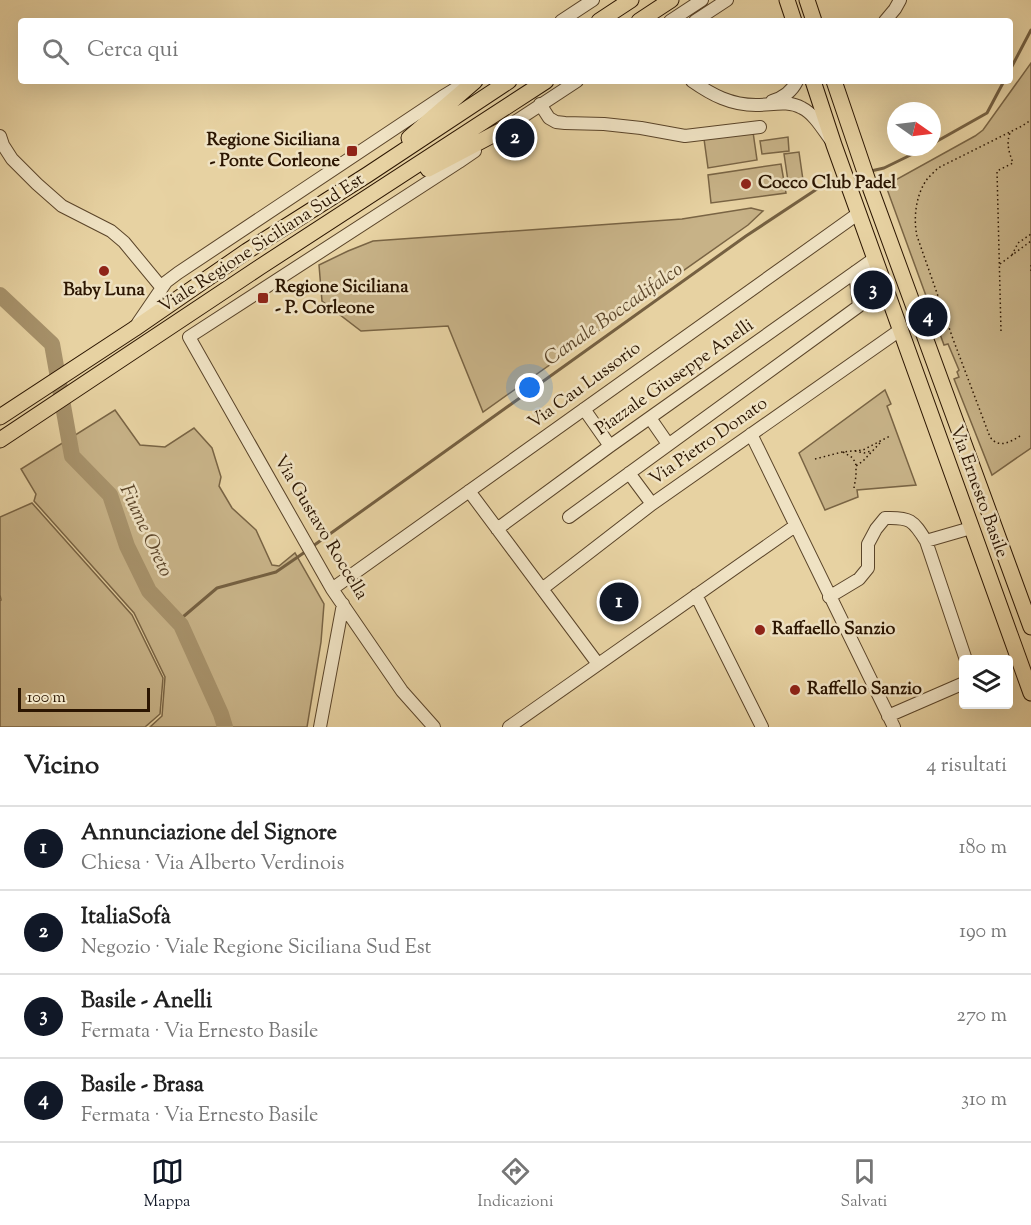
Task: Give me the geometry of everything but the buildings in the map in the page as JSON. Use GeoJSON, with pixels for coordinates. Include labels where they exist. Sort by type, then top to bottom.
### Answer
{"type":"FeatureCollection","features":[{"type":"Feature","properties":{"kind":"main road"},"geometry":{"type":"LineString","coordinates":[[604,18],[631,0]]}},
{"type":"Feature","properties":{"kind":"main road"},"geometry":{"type":"LineString","coordinates":[[644,18],[671,0]]}},
{"type":"Feature","properties":{"kind":"main road"},"geometry":{"type":"LineString","coordinates":[[787,0],[793,18]]}},
{"type":"Feature","properties":{"kind":"main road"},"geometry":{"type":"LineString","coordinates":[[367,175],[472,84]]}},
{"type":"Feature","properties":{"kind":"main road","name":"Viale Regione Siciliana Sud Est"},"geometry":{"type":"LineString","coordinates":[[0,417],[247,251],[504,84]]}},
{"type":"Feature","properties":{"kind":"main road","name":"Viale Regione Siciliana Sud Est"},"geometry":{"type":"LineString","coordinates":[[0,440],[541,84]]}},
{"type":"Feature","properties":{"kind":"main road","name":"Via Ernesto Basile"},"geometry":{"type":"LineString","coordinates":[[814,84],[1031,693]]}},
{"type":"Feature","properties":{"kind":"main road","name":"Via Ernesto Basile"},"geometry":{"type":"LineString","coordinates":[[837,86],[870,187],[1031,627]]}},
{"type":"Feature","properties":{"kind":"main road"},"geometry":{"type":"LineString","coordinates":[[346,212],[504,129]]}},
{"type":"Feature","properties":{"kind":"street"},"geometry":{"type":"LineString","coordinates":[[565,18],[585,0]]}},
{"type":"Feature","properties":{"kind":"street"},"geometry":{"type":"LineString","coordinates":[[566,18],[593,0]]}},
{"type":"Feature","properties":{"kind":"street"},"geometry":{"type":"LineString","coordinates":[[675,18],[702,0]]}},
{"type":"Feature","properties":{"kind":"street"},"geometry":{"type":"LineString","coordinates":[[700,18],[727,0]]}},
{"type":"Feature","properties":{"kind":"street"},"geometry":{"type":"LineString","coordinates":[[887,18],[900,0]]}},
{"type":"Feature","properties":{"kind":"street"},"geometry":{"type":"LineString","coordinates":[[703,18],[712,10]]}},
{"type":"Feature","properties":{"kind":"street","name":"Viale Regione Siciliana Sud Est"},"geometry":{"type":"LineString","coordinates":[[134,329],[166,282],[172,277],[463,84]]}},
{"type":"Feature","properties":{"kind":"street"},"geometry":{"type":"LineString","coordinates":[[504,129],[572,84]]}},
{"type":"Feature","properties":{"kind":"street"},"geometry":{"type":"LineString","coordinates":[[697,84],[732,103],[759,105],[783,103],[801,107],[809,112],[834,145]]}},
{"type":"Feature","properties":{"kind":"street"},"geometry":{"type":"LineString","coordinates":[[704,84],[713,94]]}},
{"type":"Feature","properties":{"kind":"street"},"geometry":{"type":"LineString","coordinates":[[759,105],[784,96],[795,84]]}},
{"type":"Feature","properties":{"kind":"street"},"geometry":{"type":"LineString","coordinates":[[540,104],[549,118],[556,122],[641,128],[685,136],[760,127]]}},
{"type":"Feature","properties":{"kind":"street","name":"Via Gustavo Roccella"},"geometry":{"type":"LineString","coordinates":[[434,727],[402,691],[332,589],[189,337],[459,162],[504,129]]}},
{"type":"Feature","properties":{"kind":"street"},"geometry":{"type":"LineString","coordinates":[[0,136],[12,159],[37,184],[62,206],[111,231],[124,242],[162,288]]}},
{"type":"Feature","properties":{"kind":"street","name":"Via Cau Lussorio"},"geometry":{"type":"LineString","coordinates":[[332,589],[859,213]]}},
{"type":"Feature","properties":{"kind":"street","name":"Piazzale Giuseppe Anelli"},"geometry":{"type":"LineString","coordinates":[[497,529],[875,258]]}},
{"type":"Feature","properties":{"kind":"street"},"geometry":{"type":"LineString","coordinates":[[569,517],[859,306],[855,272]]}},
{"type":"Feature","properties":{"kind":"street","name":"Via Pietro Donato"},"geometry":{"type":"LineString","coordinates":[[542,589],[652,504],[900,330]]}},
{"type":"Feature","properties":{"kind":"street"},"geometry":{"type":"LineString","coordinates":[[927,404],[947,397]]}},
{"type":"Feature","properties":{"kind":"street"},"geometry":{"type":"LineString","coordinates":[[584,409],[610,446]]}},
{"type":"Feature","properties":{"kind":"street"},"geometry":{"type":"LineString","coordinates":[[651,418],[668,444]]}},
{"type":"Feature","properties":{"kind":"street"},"geometry":{"type":"LineString","coordinates":[[751,434],[891,721],[959,685]]}},
{"type":"Feature","properties":{"kind":"street"},"geometry":{"type":"LineString","coordinates":[[628,473],[652,504]]}},
{"type":"Feature","properties":{"kind":"street"},"geometry":{"type":"LineString","coordinates":[[469,491],[598,664]]}},
{"type":"Feature","properties":{"kind":"street"},"geometry":{"type":"LineString","coordinates":[[829,597],[859,579],[868,568],[868,544],[885,518],[900,518],[916,524],[926,541],[964,655]]}},
{"type":"Feature","properties":{"kind":"street"},"geometry":{"type":"LineString","coordinates":[[509,727],[795,526]]}},
{"type":"Feature","properties":{"kind":"street"},"geometry":{"type":"LineString","coordinates":[[926,541],[971,528]]}},
{"type":"Feature","properties":{"kind":"street"},"geometry":{"type":"LineString","coordinates":[[696,595],[762,727]]}},
{"type":"Feature","properties":{"kind":"street"},"geometry":{"type":"LineString","coordinates":[[320,727],[343,604]]}},
{"type":"Feature","properties":{"kind":"path"},"geometry":{"type":"LineString","coordinates":[[1020,436],[1006,444],[1000,444],[990,437],[915,227],[922,189],[938,168],[1031,120]]}},
{"type":"Feature","properties":{"kind":"path"},"geometry":{"type":"LineString","coordinates":[[1002,331],[997,171],[1013,163],[1008,149],[1010,132]]}},
{"type":"Feature","properties":{"kind":"path"},"geometry":{"type":"LineString","coordinates":[[1011,255],[1018,243],[1031,234]]}},
{"type":"Feature","properties":{"kind":"path"},"geometry":{"type":"LineString","coordinates":[[999,264],[1031,241]]}},
{"type":"Feature","properties":{"kind":"path"},"geometry":{"type":"LineString","coordinates":[[1031,265],[1031,274]]}},
{"type":"Feature","properties":{"kind":"path"},"geometry":{"type":"LineString","coordinates":[[815,459],[842,452],[863,450],[890,436]]}},
{"type":"Feature","properties":{"kind":"path"},"geometry":{"type":"LineString","coordinates":[[856,466],[882,440]]}},
{"type":"Feature","properties":{"kind":"path"},"geometry":{"type":"LineString","coordinates":[[854,451],[864,453],[872,451]]}},
{"type":"Feature","properties":{"kind":"path"},"geometry":{"type":"LineString","coordinates":[[842,452],[853,458],[856,466],[854,488]]}},
{"type":"Feature","properties":{"kind":"shaded area"},"geometry":{"type":"Polygon","coordinates":[[[1031,63],[1031,448],[992,475],[954,379],[959,377],[957,372],[959,370],[948,344],[944,345],[887,189],[892,187],[890,183],[983,130],[1031,63]]]}},
{"type":"Feature","properties":{"kind":"shaded area","name":"Cocco Club Padel"},"geometry":{"type":"Polygon","coordinates":[[[753,132],[757,160],[708,168],[704,139],[753,132]]]}},
{"type":"Feature","properties":{"kind":"shaded area","name":"Cocco Club Padel"},"geometry":{"type":"Polygon","coordinates":[[[788,137],[789,151],[762,154],[760,141],[788,137]]]}},
{"type":"Feature","properties":{"kind":"shaded area","name":"Cocco Club Padel"},"geometry":{"type":"Polygon","coordinates":[[[799,152],[803,180],[788,181],[784,154],[799,152]]]}},
{"type":"Feature","properties":{"kind":"shaded area","name":"Cocco Club Padel"},"geometry":{"type":"Polygon","coordinates":[[[781,164],[786,193],[711,203],[708,175],[781,164]]]}},
{"type":"Feature","properties":{"kind":"shaded area"},"geometry":{"type":"Polygon","coordinates":[[[751,208],[763,211],[748,225],[483,412],[448,326],[361,331],[322,301],[319,265],[373,241],[682,219],[751,208]]]}},
{"type":"Feature","properties":{"kind":"shaded area"},"geometry":{"type":"Polygon","coordinates":[[[885,390],[891,404],[887,406],[916,485],[857,490],[858,497],[825,510],[799,453],[885,390]]]}},
{"type":"Feature","properties":{"kind":"shaded area"},"geometry":{"type":"Polygon","coordinates":[[[115,410],[140,445],[165,447],[194,428],[212,448],[221,477],[219,486],[232,508],[256,530],[272,565],[279,566],[295,553],[324,604],[321,642],[307,727],[150,727],[162,716],[165,677],[134,613],[34,501],[36,494],[21,469],[115,410]]]}},
{"type":"Feature","properties":{"kind":"shaded area"},"geometry":{"type":"Polygon","coordinates":[[[32,503],[132,615],[163,678],[160,714],[145,727],[0,727],[0,517],[32,503]]]}},
{"type":"Feature","properties":{"kind":"waterway","name":"Canale Boccadifalco"},"geometry":{"type":"LineString","coordinates":[[1013,64],[1031,30]]}},
{"type":"Feature","properties":{"kind":"waterway","name":"Canale Boccadifalco"},"geometry":{"type":"LineString","coordinates":[[941,139],[987,113],[1002,84]]}},
{"type":"Feature","properties":{"kind":"waterway","name":"Canale Boccadifalco"},"geometry":{"type":"LineString","coordinates":[[871,171],[884,168],[909,156]]}},
{"type":"Feature","properties":{"kind":"waterway","name":"Canale Boccadifalco"},"geometry":{"type":"LineString","coordinates":[[313,546],[746,236],[823,185],[842,179]]}},
{"type":"Feature","properties":{"kind":"waterway","name":"Fiume Oreto"},"geometry":{"type":"LineString","coordinates":[[0,295],[52,344],[72,456],[110,495],[127,546],[149,591],[181,625],[225,727]]}},
{"type":"Feature","properties":{"kind":"waterway","name":"Canale Boccadifalco"},"geometry":{"type":"LineString","coordinates":[[177,622],[217,588],[276,572],[305,552]]}},
{"type":"Feature","properties":{"kind":"place","name":"ItaliaSofà"},"geometry":{"type":"Point","coordinates":[515,138]}},
{"type":"Feature","properties":{"kind":"place","name":"Regione Siciliana - Ponte Corleone"},"geometry":{"type":"Point","coordinates":[352,151]}},
{"type":"Feature","properties":{"kind":"place","name":"Cocco Club Padel"},"geometry":{"type":"Point","coordinates":[746,184]}},
{"type":"Feature","properties":{"kind":"place","name":"Baby Luna"},"geometry":{"type":"Point","coordinates":[104,271]}},
{"type":"Feature","properties":{"kind":"place","name":"Basile - Anelli"},"geometry":{"type":"Point","coordinates":[873,290]}},
{"type":"Feature","properties":{"kind":"place","name":"Regione Siciliana - P. Corleone"},"geometry":{"type":"Point","coordinates":[263,298]}},
{"type":"Feature","properties":{"kind":"place","name":"Basile - Brasa"},"geometry":{"type":"Point","coordinates":[928,317]}},
{"type":"Feature","properties":{"kind":"place","name":"Annunciazione del Signore"},"geometry":{"type":"Point","coordinates":[619,602]}},
{"type":"Feature","properties":{"kind":"place","name":"Raffaello Sanzio"},"geometry":{"type":"Point","coordinates":[760,630]}},
{"type":"Feature","properties":{"kind":"place","name":"Raffello Sanzio"},"geometry":{"type":"Point","coordinates":[795,690]}}]}
